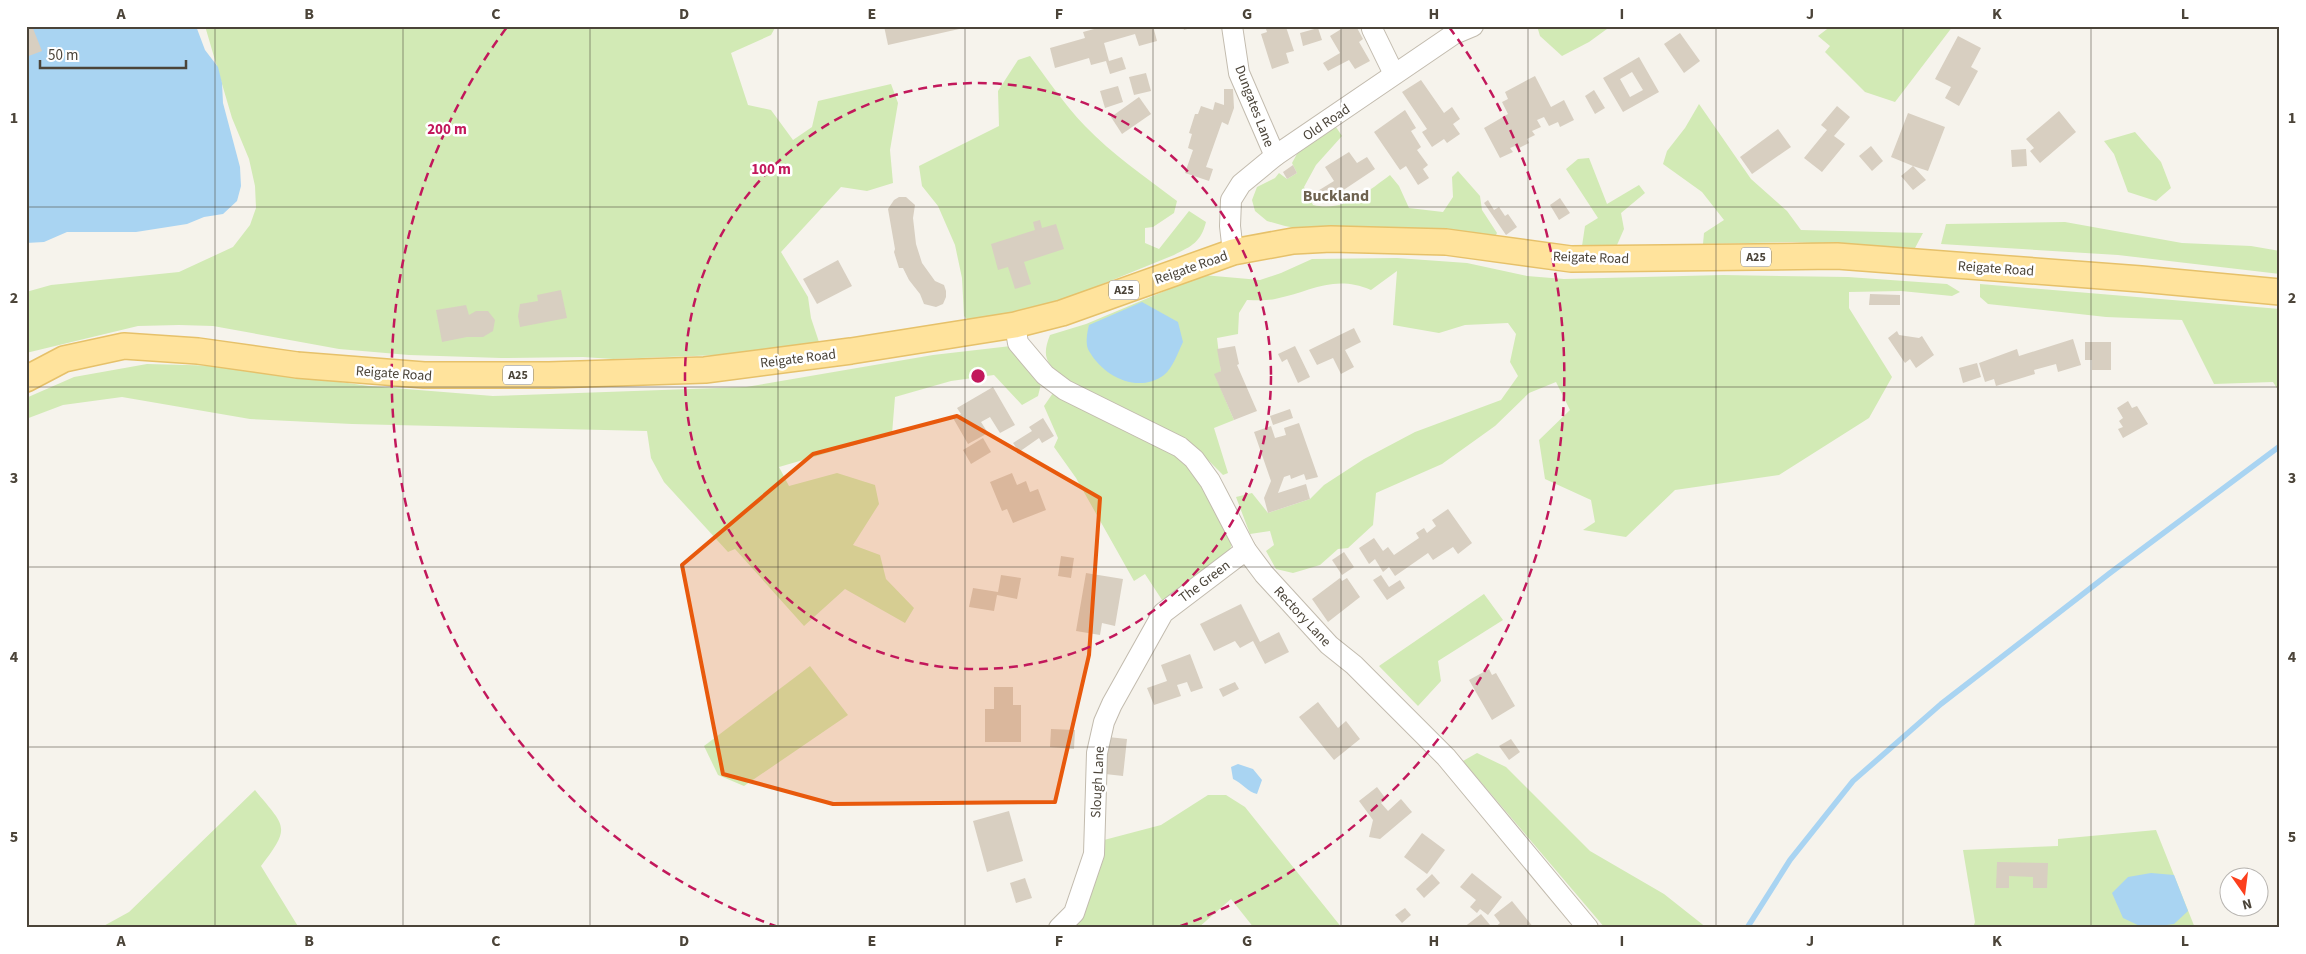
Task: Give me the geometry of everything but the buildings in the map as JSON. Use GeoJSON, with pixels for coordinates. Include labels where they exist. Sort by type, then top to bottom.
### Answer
{"type":"FeatureCollection","features":[{"type":"Feature","properties":{"kind":"main road","name":"Reigate Road"},"geometry":{"type":"LineString","coordinates":[[26,379],[64,359],[124,346],[198,351],[297,365],[424,375],[549,375],[706,370],[852,351],[1015,325],[1062,313],[1233,252],[1293,241],[1331,239],[1446,242],[1571,259],[1837,256],[2141,279],[2280,292]]}},
{"type":"Feature","properties":{"kind":"street","name":"Dungates Lane"},"geometry":{"type":"LineString","coordinates":[[1232,26],[1240,73],[1275,156]]}},
{"type":"Feature","properties":{"kind":"street","name":"Old Road"},"geometry":{"type":"LineString","coordinates":[[1233,252],[1230,226],[1231,200],[1241,184],[1275,156],[1394,74],[1454,34],[1473,26]]}},
{"type":"Feature","properties":{"kind":"street"},"geometry":{"type":"LineString","coordinates":[[1372,29],[1394,74]]}},
{"type":"Feature","properties":{"kind":"street","name":"Rectory Lane"},"geometry":{"type":"LineString","coordinates":[[1015,325],[1018,343],[1045,375],[1065,390],[1180,448],[1194,459],[1210,481],[1246,550],[1264,574],[1329,645],[1354,665],[1446,757],[1588,928]]}},
{"type":"Feature","properties":{"kind":"street","name":"The Green"},"geometry":{"type":"LineString","coordinates":[[1163,613],[1246,550]]}},
{"type":"Feature","properties":{"kind":"street","name":"Slough Lane"},"geometry":{"type":"LineString","coordinates":[[1059,928],[1074,912],[1094,854],[1097,762],[1104,722],[1126,676],[1163,613]]}},
{"type":"Feature","properties":{"kind":"highlighted area"},"geometry":{"type":"Polygon","coordinates":[[[957,416],[1100,498],[1089,655],[1055,802],[833,804],[723,774],[682,565],[813,454],[957,416]]]}},
{"type":"Feature","properties":{"kind":"green space"},"geometry":{"type":"Polygon","coordinates":[[[205,26],[776,26],[771,35],[731,53],[748,105],[771,110],[793,140],[812,127],[818,101],[891,84],[898,103],[890,150],[893,183],[867,191],[841,187],[781,252],[808,297],[811,318],[819,342],[720,355],[613,359],[583,357],[501,358],[409,355],[339,349],[213,326],[179,325],[138,326],[26,353],[26,292],[51,285],[179,272],[233,247],[250,225],[256,208],[255,186],[249,159],[232,118],[205,26]]]}},
{"type":"Feature","properties":{"kind":"green space"},"geometry":{"type":"Polygon","coordinates":[[[1537,26],[1611,26],[1589,42],[1562,56],[1540,36],[1537,26]]]}},
{"type":"Feature","properties":{"kind":"green space"},"geometry":{"type":"Polygon","coordinates":[[[1831,26],[1953,26],[1895,102],[1865,92],[1825,52],[1830,46],[1818,36],[1831,26]]]}},
{"type":"Feature","properties":{"kind":"green space"},"geometry":{"type":"Polygon","coordinates":[[[1030,56],[1056,92],[1095,136],[1129,165],[1177,201],[1174,213],[1153,227],[1145,228],[1145,243],[1159,249],[1189,211],[1206,222],[1195,243],[1174,255],[1056,303],[1007,315],[969,321],[964,316],[962,278],[955,245],[938,206],[922,186],[919,166],[999,126],[998,91],[1018,60],[1030,56]]]}},
{"type":"Feature","properties":{"kind":"green space"},"geometry":{"type":"Polygon","coordinates":[[[1699,104],[1751,179],[1787,211],[1801,230],[1923,233],[1915,248],[1792,242],[1703,244],[1704,233],[1724,220],[1702,192],[1663,164],[1667,151],[1685,128],[1699,104]]]}},
{"type":"Feature","properties":{"kind":"green space"},"geometry":{"type":"Polygon","coordinates":[[[1336,127],[1342,136],[1316,165],[1304,187],[1313,205],[1335,206],[1345,203],[1363,194],[1390,175],[1399,186],[1409,208],[1443,212],[1453,197],[1452,177],[1458,171],[1480,196],[1482,210],[1497,233],[1495,237],[1306,230],[1267,221],[1255,211],[1252,200],[1257,187],[1275,178],[1279,173],[1287,179],[1297,173],[1292,163],[1298,152],[1336,127]]]}},
{"type":"Feature","properties":{"kind":"green space"},"geometry":{"type":"Polygon","coordinates":[[[2135,132],[2161,162],[2171,188],[2156,201],[2128,192],[2114,154],[2104,141],[2135,132]]]}},
{"type":"Feature","properties":{"kind":"green space"},"geometry":{"type":"Polygon","coordinates":[[[1589,158],[1607,204],[1639,185],[1645,193],[1621,213],[1624,229],[1617,245],[1582,246],[1585,226],[1598,218],[1566,169],[1578,159],[1589,158]]]}},
{"type":"Feature","properties":{"kind":"green space"},"geometry":{"type":"Polygon","coordinates":[[[2065,222],[2182,243],[2251,246],[2280,251],[2280,274],[2118,255],[1941,244],[1946,224],[2065,222]]]}},
{"type":"Feature","properties":{"kind":"green space"},"geometry":{"type":"Polygon","coordinates":[[[1397,258],[1467,263],[1527,276],[1564,279],[1723,275],[1848,277],[1947,284],[1960,292],[1952,296],[1901,291],[1849,292],[1849,308],[1892,377],[1869,418],[1779,475],[1675,490],[1626,537],[1583,530],[1595,522],[1591,500],[1545,479],[1539,440],[1570,410],[1556,382],[1529,393],[1495,426],[1442,464],[1376,493],[1373,525],[1348,548],[1338,549],[1320,565],[1293,573],[1276,569],[1266,551],[1274,545],[1270,531],[1250,534],[1236,497],[1252,493],[1268,513],[1310,499],[1324,485],[1364,459],[1415,432],[1501,400],[1518,376],[1510,362],[1516,334],[1508,323],[1465,325],[1439,333],[1393,325],[1397,271],[1371,290],[1345,284],[1333,284],[1275,299],[1247,300],[1239,313],[1238,334],[1217,338],[1221,371],[1215,375],[1234,420],[1214,428],[1228,473],[1223,475],[1196,448],[1064,379],[1053,369],[1047,360],[1046,349],[1050,335],[1086,324],[1203,275],[1260,280],[1312,259],[1397,258]]]}},
{"type":"Feature","properties":{"kind":"green space"},"geometry":{"type":"Polygon","coordinates":[[[1980,284],[2280,309],[2280,393],[2273,382],[2214,384],[2182,320],[2106,317],[1988,304],[1980,297],[1980,284]]]}},
{"type":"Feature","properties":{"kind":"green space"},"geometry":{"type":"Polygon","coordinates":[[[1011,346],[1041,384],[1038,396],[1022,405],[994,375],[951,381],[895,397],[892,434],[779,467],[789,486],[837,473],[875,485],[879,504],[853,545],[880,555],[886,579],[914,608],[905,623],[845,589],[804,626],[735,549],[728,552],[664,482],[651,458],[647,431],[352,424],[250,419],[122,397],[63,405],[26,419],[26,398],[74,377],[147,364],[225,366],[369,386],[493,396],[746,387],[933,355],[1011,346]]]}},
{"type":"Feature","properties":{"kind":"green space"},"geometry":{"type":"Polygon","coordinates":[[[1053,393],[1138,434],[1188,463],[1233,538],[1230,550],[1164,603],[1145,574],[1134,581],[1076,478],[1054,447],[1058,438],[1044,406],[1053,393]]]}},
{"type":"Feature","properties":{"kind":"green space"},"geometry":{"type":"Polygon","coordinates":[[[1484,594],[1503,620],[1438,661],[1441,681],[1418,706],[1379,666],[1484,594]]]}},
{"type":"Feature","properties":{"kind":"green space"},"geometry":{"type":"Polygon","coordinates":[[[810,666],[848,715],[744,786],[718,775],[704,746],[810,666]]]}},
{"type":"Feature","properties":{"kind":"green space"},"geometry":{"type":"Polygon","coordinates":[[[1477,753],[1506,767],[1590,851],[1664,894],[1707,928],[1605,928],[1463,761],[1477,753]]]}},
{"type":"Feature","properties":{"kind":"green space"},"geometry":{"type":"Polygon","coordinates":[[[255,790],[273,812],[281,827],[281,834],[277,842],[261,866],[299,928],[100,928],[129,912],[255,790]]]}},
{"type":"Feature","properties":{"kind":"green space"},"geometry":{"type":"Polygon","coordinates":[[[1208,795],[1226,795],[1245,807],[1342,928],[1254,928],[1231,899],[1198,928],[1069,928],[1104,840],[1161,825],[1208,795]]]}},
{"type":"Feature","properties":{"kind":"green space"},"geometry":{"type":"Polygon","coordinates":[[[2156,830],[2195,928],[1973,928],[1975,922],[1963,850],[2058,846],[2058,839],[2156,830]]]}},
{"type":"Feature","properties":{"kind":"water"},"geometry":{"type":"Polygon","coordinates":[[[26,26],[196,26],[205,50],[218,67],[222,83],[223,103],[240,167],[241,186],[237,201],[223,214],[204,217],[187,224],[136,232],[67,232],[44,242],[26,243],[26,26]]]}},
{"type":"Feature","properties":{"kind":"water"},"geometry":{"type":"Polygon","coordinates":[[[1142,302],[1178,322],[1183,342],[1173,364],[1164,375],[1143,383],[1133,383],[1112,375],[1095,360],[1088,348],[1087,335],[1089,325],[1142,302]]]}},
{"type":"Feature","properties":{"kind":"water"},"geometry":{"type":"Polygon","coordinates":[[[1238,764],[1253,769],[1262,780],[1257,794],[1233,779],[1231,767],[1238,764]]]}},
{"type":"Feature","properties":{"kind":"water"},"geometry":{"type":"Polygon","coordinates":[[[2151,873],[2174,875],[2188,911],[2174,924],[2144,928],[2123,918],[2112,893],[2128,877],[2151,873]]]}},
{"type":"Feature","properties":{"kind":"waterway"},"geometry":{"type":"LineString","coordinates":[[1747,928],[1790,860],[1853,781],[1941,704],[2110,573],[2280,446]]}},
{"type":"Feature","properties":{"kind":"district","name":"Buckland"},"geometry":{"type":"Point","coordinates":[1336,195]}}]}
